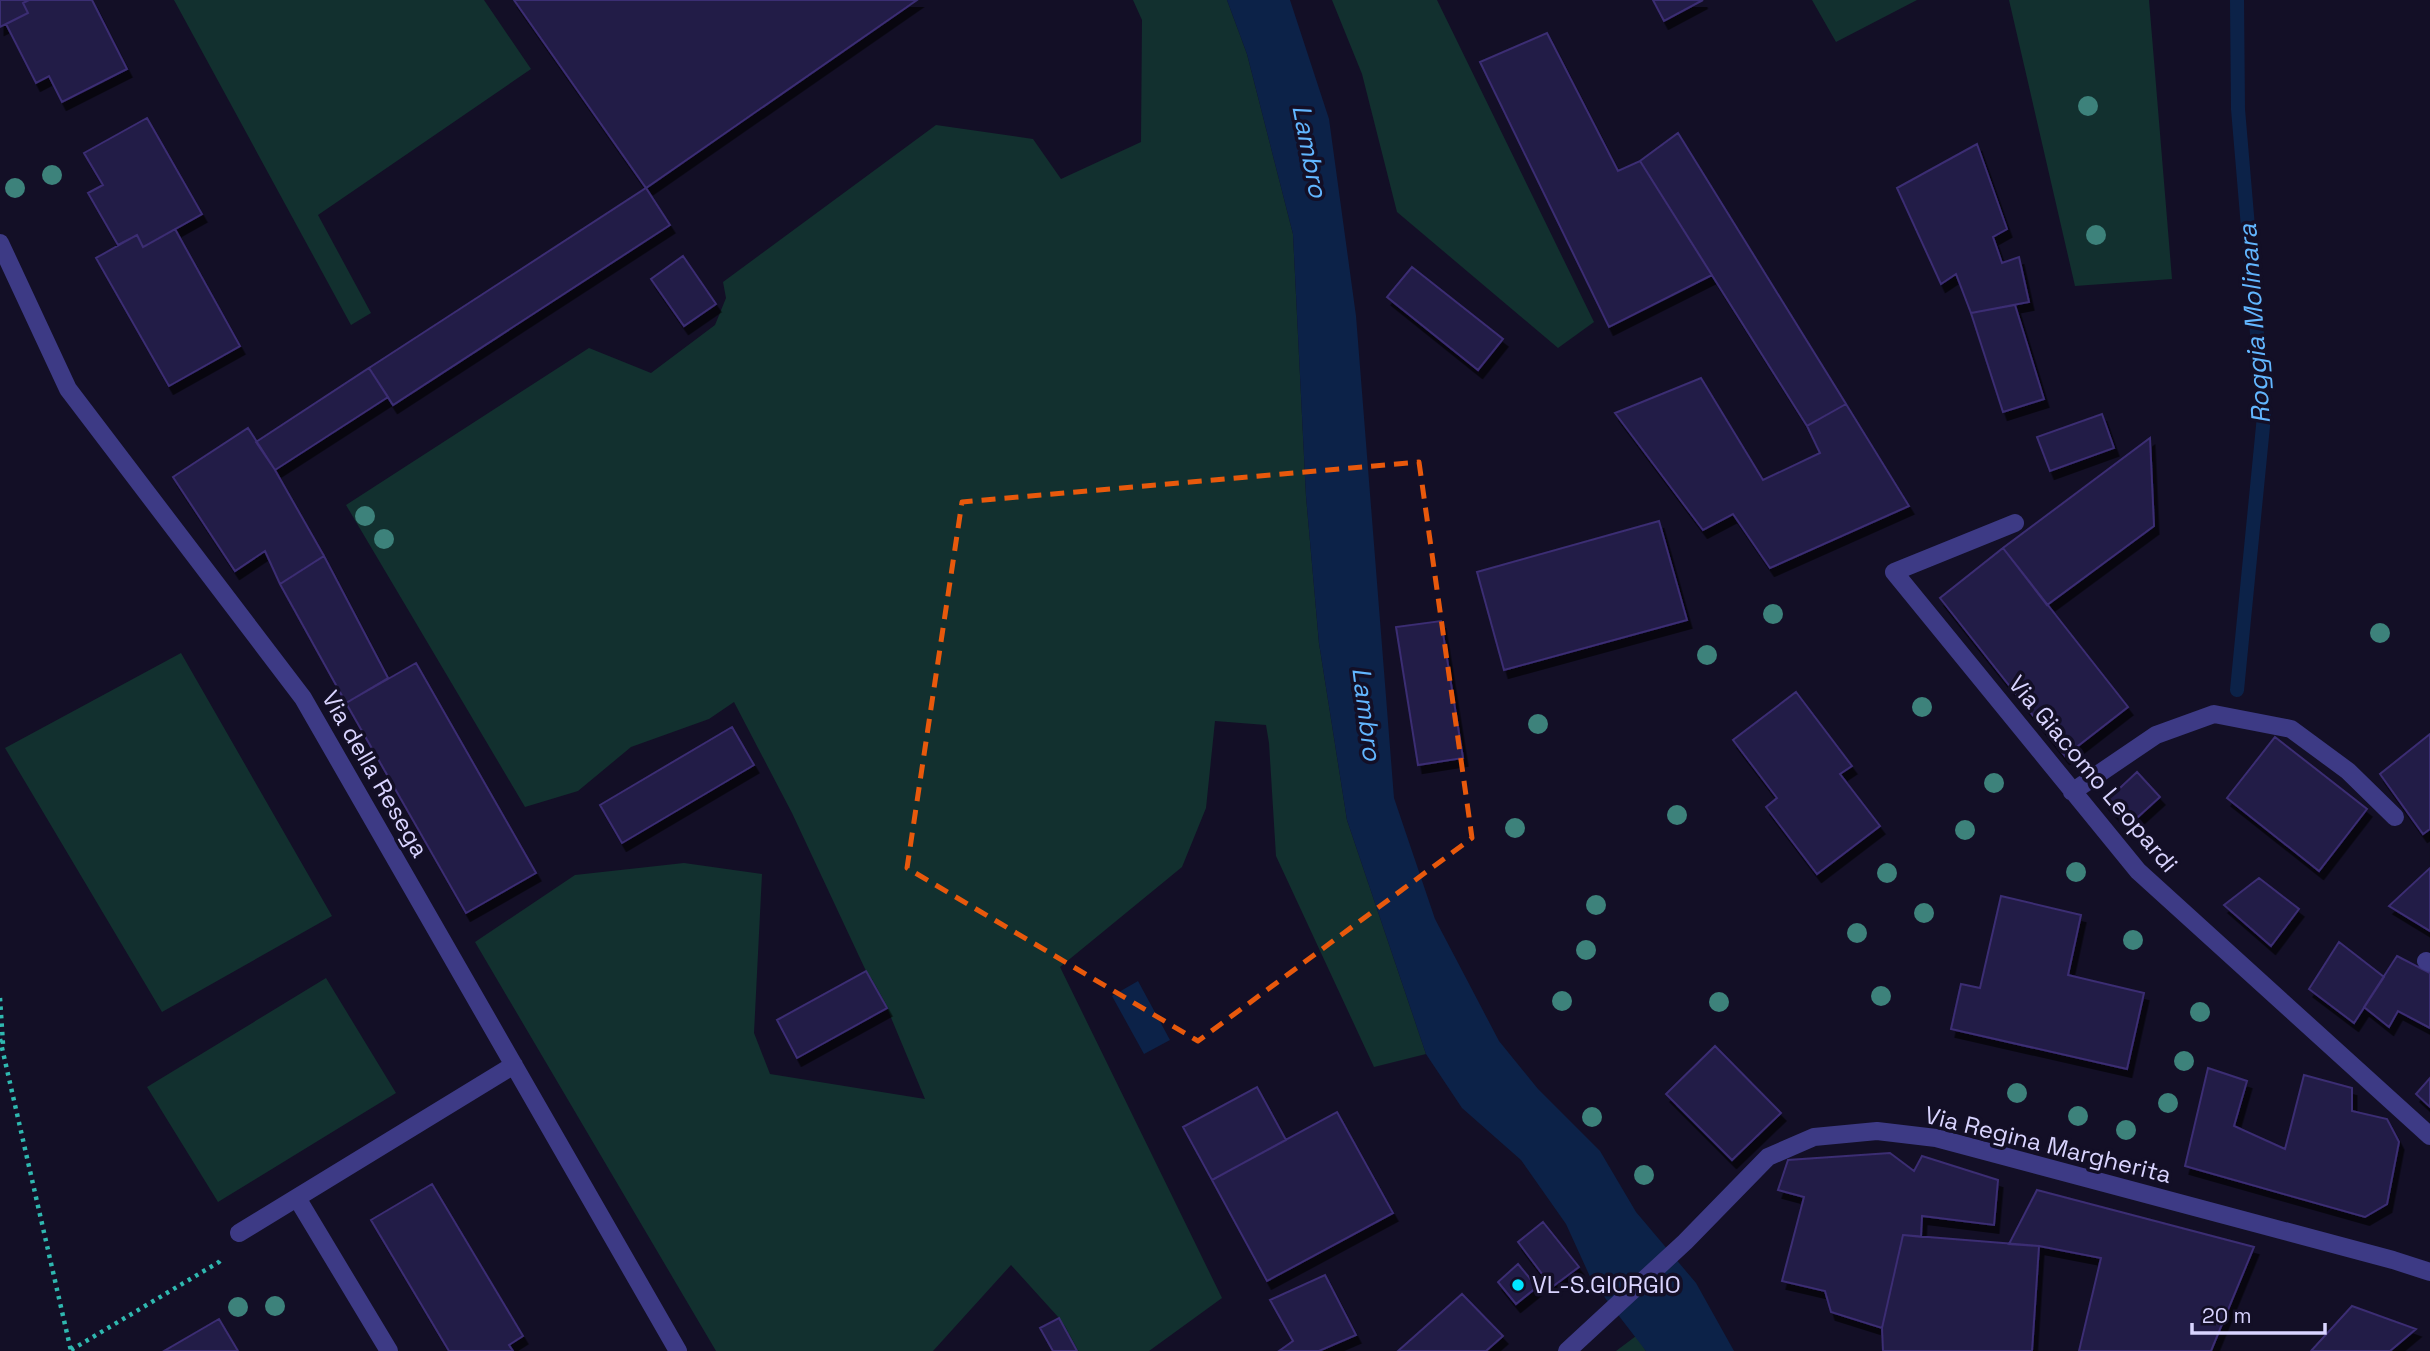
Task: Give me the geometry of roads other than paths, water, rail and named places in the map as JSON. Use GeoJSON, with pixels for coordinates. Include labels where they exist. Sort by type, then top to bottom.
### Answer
{"type":"FeatureCollection","features":[{"type":"Feature","properties":{"kind":"street","name":"Via della Resega"},"geometry":{"type":"LineString","coordinates":[[0,243],[68,389],[303,698],[678,1351]]}},
{"type":"Feature","properties":{"kind":"street","name":"Via Giacomo Leopardi"},"geometry":{"type":"LineString","coordinates":[[2015,523],[1894,572],[2138,871],[2430,1136]]}},
{"type":"Feature","properties":{"kind":"street"},"geometry":{"type":"LineString","coordinates":[[2072,792],[2156,734],[2214,714],[2291,729],[2348,771],[2395,817]]}},
{"type":"Feature","properties":{"kind":"street"},"geometry":{"type":"LineString","coordinates":[[239,1233],[514,1065]]}},
{"type":"Feature","properties":{"kind":"street","name":"Via Regina Margherita"},"geometry":{"type":"LineString","coordinates":[[1567,1351],[1685,1242],[1768,1157],[1814,1138],[1878,1131],[1936,1138],[2393,1259],[2430,1272]]}},
{"type":"Feature","properties":{"kind":"street"},"geometry":{"type":"LineString","coordinates":[[297,1198],[389,1351]]}},
{"type":"Feature","properties":{"kind":"water","name":"Lambro"},"geometry":{"type":"Polygon","coordinates":[[[1227,0],[1290,0],[1329,119],[1356,316],[1394,798],[1435,919],[1499,1041],[1538,1089],[1600,1151],[1636,1212],[1696,1283],[1734,1351],[1646,1351],[1592,1281],[1566,1224],[1521,1160],[1462,1108],[1426,1054],[1347,820],[1319,643],[1306,496],[1293,234],[1247,54],[1227,0]]]}},
{"type":"Feature","properties":{"kind":"water"},"geometry":{"type":"Polygon","coordinates":[[[1138,981],[1170,1040],[1144,1054],[1112,996],[1138,981]]]}},
{"type":"Feature","properties":{"kind":"waterway","name":"Roggia Molinara"},"geometry":{"type":"LineString","coordinates":[[2237,0],[2238,109],[2264,416],[2237,690]]}},
{"type":"Feature","properties":{"kind":"place","name":"VL-S.GIORGIO"},"geometry":{"type":"Point","coordinates":[1518,1285]}}]}
